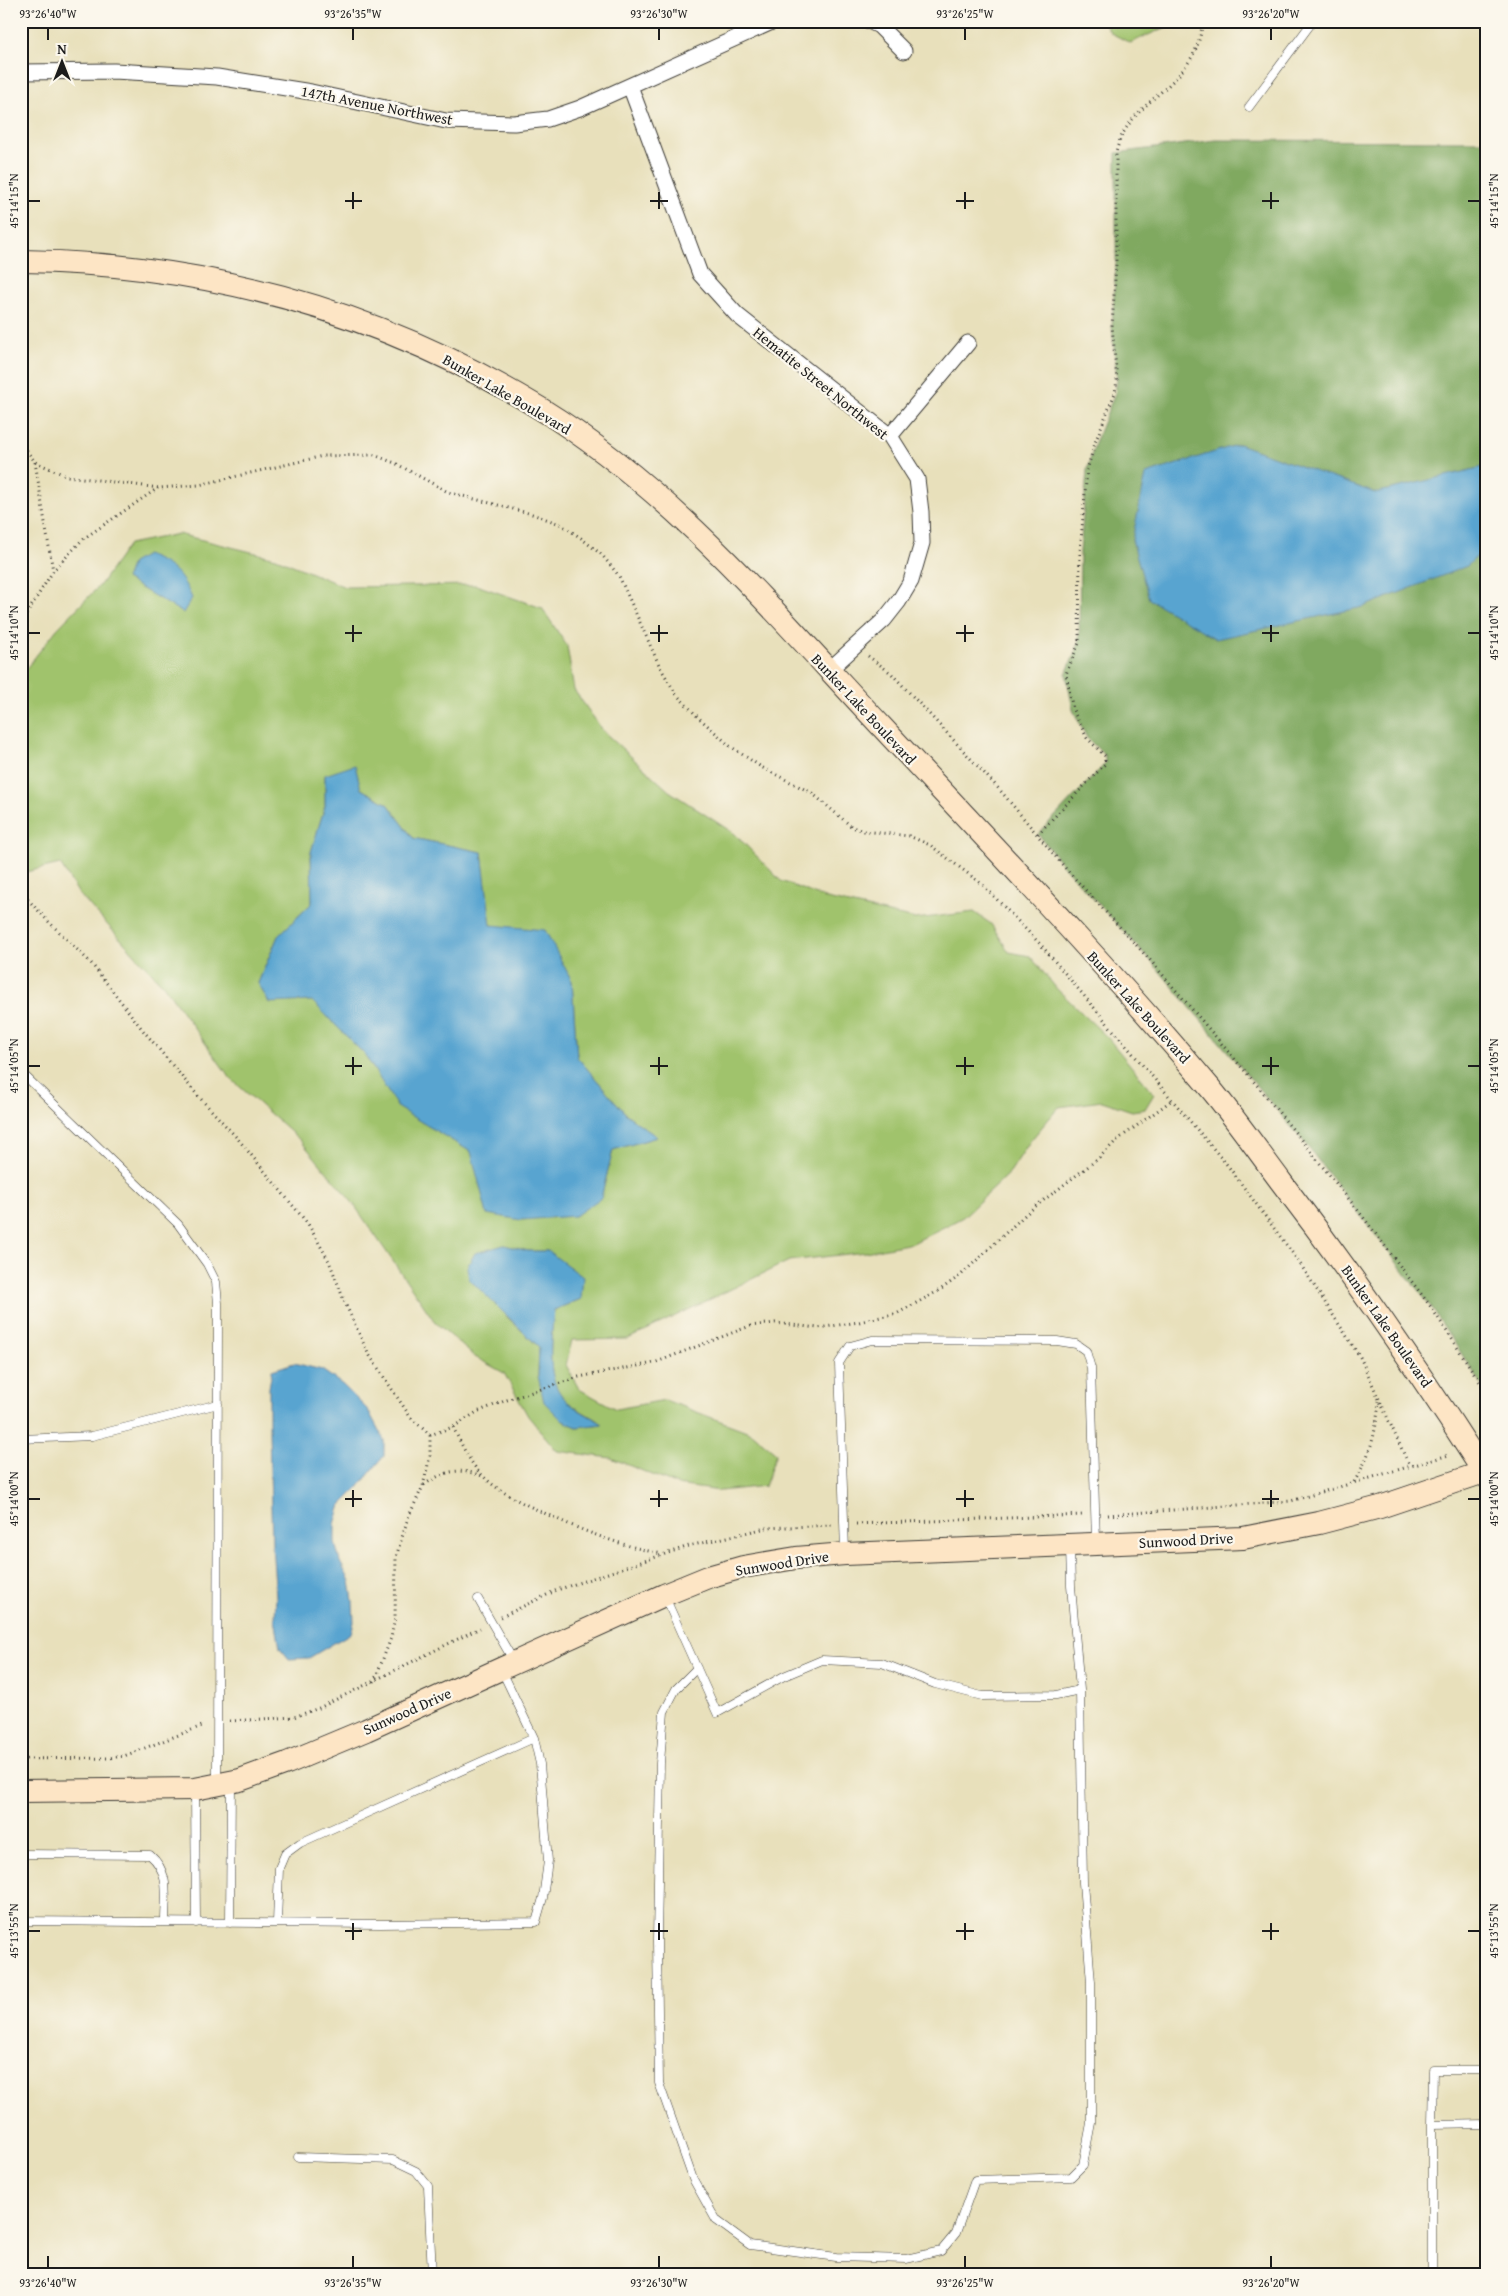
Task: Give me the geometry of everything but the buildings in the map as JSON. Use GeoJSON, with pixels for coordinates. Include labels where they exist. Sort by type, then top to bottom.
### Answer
{"type":"FeatureCollection","features":[{"type":"Feature","properties":{"kind":"main road","name":"Bunker Lake Boulevard"},"geometry":{"type":"LineString","coordinates":[[21,260],[72,261],[138,267],[230,283],[282,296],[373,326],[454,362],[544,411],[623,467],[651,490],[708,542],[828,670],[1010,865],[1213,1091],[1327,1242],[1403,1347],[1486,1473]]}},
{"type":"Feature","properties":{"kind":"main road","name":"Sunwood Drive"},"geometry":{"type":"LineString","coordinates":[[21,1791],[214,1785],[304,1756],[664,1595],[742,1567],[796,1558],[845,1554],[1243,1538],[1279,1532],[1380,1507],[1486,1473]]}},
{"type":"Feature","properties":{"kind":"street","name":"147th Avenue Northwest"},"geometry":{"type":"LineString","coordinates":[[21,72],[114,71],[217,77],[311,92],[446,121],[514,123],[548,119],[630,86],[774,21]]}},
{"type":"Feature","properties":{"kind":"street"},"geometry":{"type":"LineString","coordinates":[[869,21],[879,26],[904,51]]}},
{"type":"Feature","properties":{"kind":"street","name":"Hematite Street Northwest"},"geometry":{"type":"LineString","coordinates":[[630,86],[700,274],[737,315],[890,436],[917,479],[922,512],[922,543],[911,581],[899,601],[884,620],[828,670]]}},
{"type":"Feature","properties":{"kind":"street"},"geometry":{"type":"LineString","coordinates":[[890,436],[968,343]]}},
{"type":"Feature","properties":{"kind":"lane"},"geometry":{"type":"LineString","coordinates":[[1249,107],[1313,21]]}},
{"type":"Feature","properties":{"kind":"lane"},"geometry":{"type":"LineString","coordinates":[[21,1072],[178,1224],[208,1264],[216,1282],[218,1303],[218,1404],[214,1785],[196,1923]]}},
{"type":"Feature","properties":{"kind":"lane"},"geometry":{"type":"LineString","coordinates":[[845,1554],[839,1363],[850,1346],[872,1340],[1057,1341],[1076,1344],[1086,1351],[1090,1368],[1096,1544]]}},
{"type":"Feature","properties":{"kind":"lane"},"geometry":{"type":"LineString","coordinates":[[21,1439],[92,1436],[218,1404]]}},
{"type":"Feature","properties":{"kind":"lane"},"geometry":{"type":"LineString","coordinates":[[697,1668],[676,1689],[667,1704],[663,1720],[660,1763],[657,1941],[659,2083],[693,2179],[716,2220],[750,2245],[836,2257],[906,2259],[941,2251],[956,2233],[975,2180],[1071,2177],[1084,2166],[1091,2123],[1091,1982],[1084,1883],[1080,1690],[1071,1586],[1070,1545]]}},
{"type":"Feature","properties":{"kind":"lane"},"geometry":{"type":"LineString","coordinates":[[664,1595],[717,1714],[784,1676],[822,1660],[882,1663],[935,1684],[982,1696],[1056,1695],[1080,1690]]}},
{"type":"Feature","properties":{"kind":"lane"},"geometry":{"type":"LineString","coordinates":[[21,1922],[536,1922],[543,1898],[548,1861],[540,1764],[534,1738],[508,1666],[478,1599]]}},
{"type":"Feature","properties":{"kind":"lane"},"geometry":{"type":"LineString","coordinates":[[277,1923],[279,1868],[285,1854],[300,1843],[534,1738]]}},
{"type":"Feature","properties":{"kind":"lane"},"geometry":{"type":"LineString","coordinates":[[214,1785],[230,1923]]}},
{"type":"Feature","properties":{"kind":"lane"},"geometry":{"type":"LineString","coordinates":[[21,1854],[150,1855],[160,1864],[165,1880],[164,1922]]}},
{"type":"Feature","properties":{"kind":"lane"},"geometry":{"type":"LineString","coordinates":[[1432,2275],[1433,2070],[1487,2070]]}},
{"type":"Feature","properties":{"kind":"lane"},"geometry":{"type":"LineString","coordinates":[[1432,2125],[1487,2124]]}},
{"type":"Feature","properties":{"kind":"lane"},"geometry":{"type":"LineString","coordinates":[[298,2157],[392,2160],[416,2171],[428,2186],[432,2275]]}},
{"type":"Feature","properties":{"kind":"path"},"geometry":{"type":"LineString","coordinates":[[1038,834],[1106,764],[1105,756],[1087,738],[1073,710],[1066,674],[1080,643],[1080,552],[1087,470],[1096,440],[1115,393],[1117,380],[1112,326],[1116,280],[1116,153],[1118,142],[1128,123],[1172,82],[1187,64],[1197,46],[1203,21]]}},
{"type":"Feature","properties":{"kind":"path"},"geometry":{"type":"LineString","coordinates":[[21,442],[35,462],[53,571]]}},
{"type":"Feature","properties":{"kind":"path"},"geometry":{"type":"LineString","coordinates":[[35,462],[68,476],[159,488],[199,486],[323,456],[374,455],[395,463],[448,492],[532,514],[560,524],[602,555],[619,576],[660,667],[676,694],[696,716],[730,746],[761,767],[812,793],[852,827],[864,831],[909,836],[930,845],[983,886],[1041,945],[1228,1166],[1299,1262],[1360,1357],[1409,1465],[1435,1459]]}},
{"type":"Feature","properties":{"kind":"path"},"geometry":{"type":"LineString","coordinates":[[21,623],[53,571],[83,539],[159,488]]}},
{"type":"Feature","properties":{"kind":"path"},"geometry":{"type":"LineString","coordinates":[[855,646],[891,673],[1038,834],[1066,869],[1150,960],[1304,1142],[1431,1307],[1487,1393]]}},
{"type":"Feature","properties":{"kind":"path"},"geometry":{"type":"LineString","coordinates":[[21,892],[46,920],[91,963],[142,1029],[199,1097],[238,1139],[308,1224],[328,1260],[348,1312],[368,1353],[412,1418],[430,1435],[430,1456],[423,1486],[400,1537],[395,1576],[395,1618],[391,1638],[374,1683]]}},
{"type":"Feature","properties":{"kind":"path"},"geometry":{"type":"LineString","coordinates":[[430,1435],[453,1427],[477,1412],[507,1400],[579,1377],[654,1363],[750,1326],[775,1323],[818,1328],[859,1322],[898,1312],[940,1290],[961,1275],[1027,1212],[1099,1158],[1116,1141],[1172,1100]]}},
{"type":"Feature","properties":{"kind":"path"},"geometry":{"type":"LineString","coordinates":[[1354,1482],[1371,1450],[1375,1435],[1379,1400]]}},
{"type":"Feature","properties":{"kind":"path"},"geometry":{"type":"LineString","coordinates":[[453,1427],[467,1454],[483,1476],[510,1496],[586,1533],[622,1545],[662,1554]]}},
{"type":"Feature","properties":{"kind":"path"},"geometry":{"type":"LineString","coordinates":[[423,1486],[446,1471],[457,1470],[483,1476]]}},
{"type":"Feature","properties":{"kind":"path"},"geometry":{"type":"LineString","coordinates":[[21,1759],[109,1758],[139,1751],[202,1726]]}},
{"type":"Feature","properties":{"kind":"green space"},"geometry":{"type":"Polygon","coordinates":[[[1103,21],[1171,21],[1171,25],[1130,43],[1111,33],[1103,21]]]}},
{"type":"Feature","properties":{"kind":"green space"},"geometry":{"type":"Polygon","coordinates":[[[1215,140],[1487,141],[1487,1393],[1431,1307],[1304,1142],[1150,960],[1066,869],[1038,834],[1105,764],[1105,756],[1087,738],[1073,710],[1066,674],[1079,643],[1080,552],[1087,470],[1096,440],[1115,393],[1117,380],[1112,326],[1116,264],[1116,153],[1215,140]]]}},
{"type":"Feature","properties":{"kind":"green space"},"geometry":{"type":"Polygon","coordinates":[[[178,534],[276,558],[345,587],[476,585],[542,608],[567,646],[574,690],[604,732],[669,791],[735,834],[781,881],[827,899],[915,919],[974,912],[991,924],[1009,952],[1030,956],[1057,989],[1108,1038],[1154,1094],[1145,1109],[1132,1111],[1102,1101],[1059,1107],[1031,1140],[1010,1172],[963,1217],[913,1243],[865,1252],[789,1261],[628,1339],[572,1340],[566,1365],[579,1389],[616,1409],[665,1400],[752,1433],[776,1453],[765,1486],[720,1491],[677,1485],[611,1458],[557,1451],[528,1416],[504,1373],[475,1357],[435,1322],[352,1202],[300,1140],[231,1079],[164,986],[79,894],[60,864],[26,872],[21,857],[21,675],[57,629],[100,585],[129,544],[178,534]],[[126,579],[182,612],[192,598],[126,579]],[[325,775],[325,806],[311,852],[312,903],[278,936],[258,983],[269,1002],[312,1000],[365,1055],[399,1108],[472,1152],[487,1214],[601,1198],[613,1150],[657,1137],[626,1114],[577,1057],[572,981],[490,925],[482,852],[413,838],[388,804],[361,789],[325,775]],[[504,1245],[506,1316],[539,1347],[538,1376],[563,1421],[577,1427],[602,1424],[563,1398],[553,1379],[551,1343],[554,1310],[581,1299],[548,1251],[528,1251],[504,1245]]]}},
{"type":"Feature","properties":{"kind":"water"},"geometry":{"type":"Polygon","coordinates":[[[1239,444],[1375,493],[1487,466],[1487,547],[1467,566],[1363,607],[1216,639],[1149,599],[1132,540],[1146,474],[1239,444]]]}},
{"type":"Feature","properties":{"kind":"water"},"geometry":{"type":"Polygon","coordinates":[[[146,555],[169,566],[184,582],[192,598],[183,613],[126,579],[132,563],[146,555]]]}},
{"type":"Feature","properties":{"kind":"water"},"geometry":{"type":"Polygon","coordinates":[[[355,765],[361,789],[388,804],[413,838],[482,852],[491,925],[545,930],[572,981],[577,1057],[626,1114],[657,1137],[613,1150],[601,1198],[575,1216],[521,1220],[487,1214],[471,1152],[398,1108],[365,1055],[312,1001],[269,1003],[258,983],[278,936],[312,903],[311,852],[325,806],[325,775],[355,765]]]}},
{"type":"Feature","properties":{"kind":"water"},"geometry":{"type":"Polygon","coordinates":[[[504,1245],[528,1251],[548,1251],[583,1277],[581,1299],[554,1310],[551,1343],[552,1368],[558,1389],[564,1398],[577,1409],[603,1424],[577,1427],[563,1421],[544,1402],[538,1376],[539,1347],[469,1279],[467,1267],[475,1253],[504,1245]]]}},
{"type":"Feature","properties":{"kind":"water"},"geometry":{"type":"Polygon","coordinates":[[[294,1363],[322,1370],[343,1385],[368,1410],[384,1440],[384,1456],[341,1505],[335,1524],[335,1543],[340,1562],[350,1581],[353,1601],[354,1622],[351,1633],[309,1658],[289,1659],[280,1648],[275,1619],[276,1597],[272,1545],[269,1388],[272,1370],[294,1363]]]}}]}
